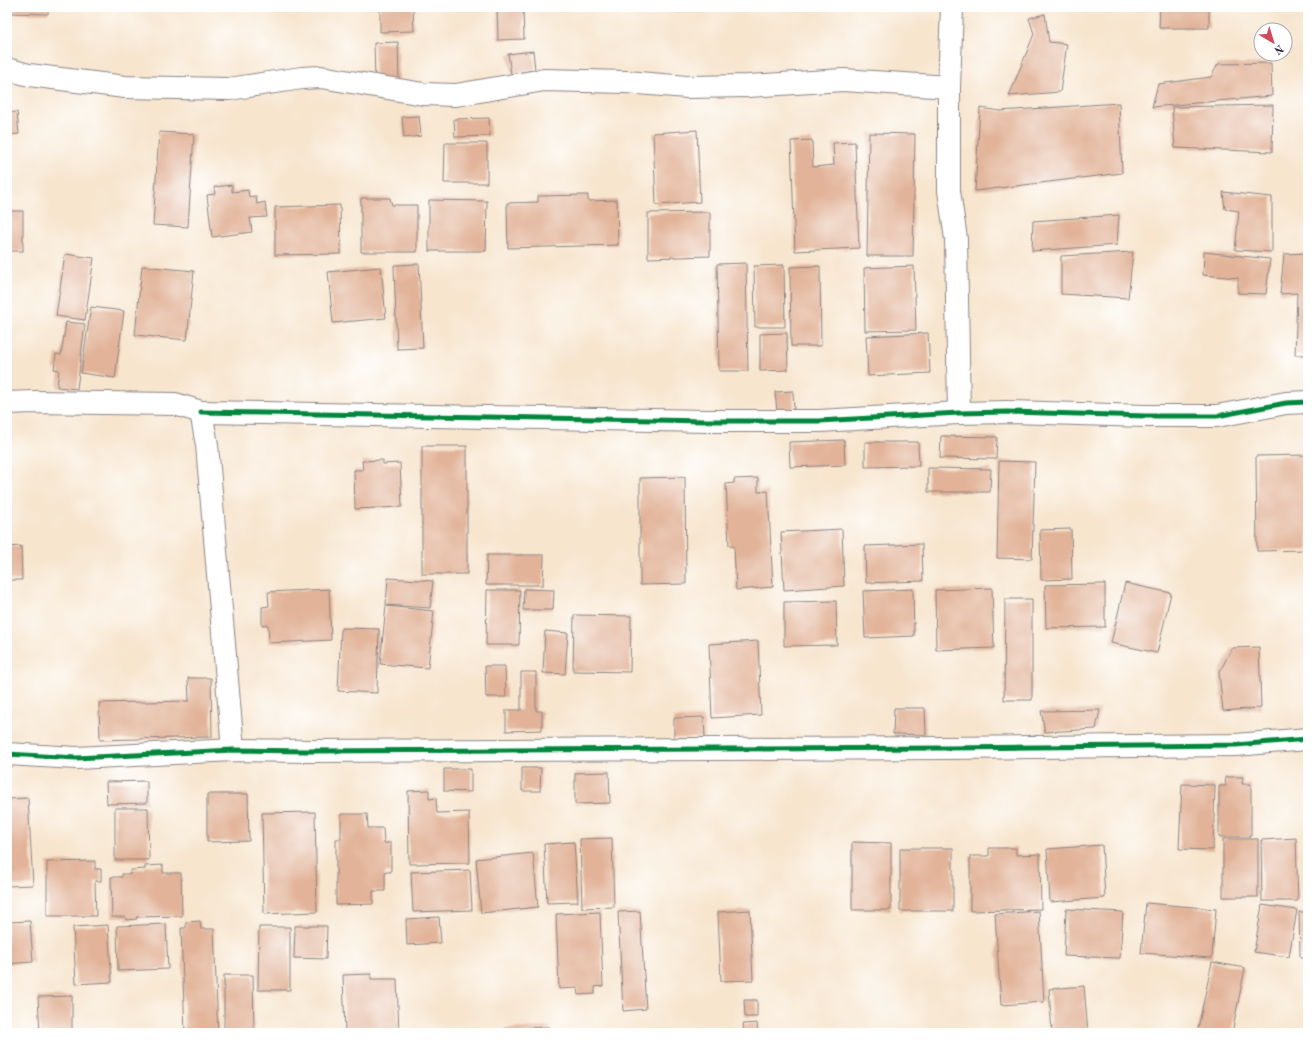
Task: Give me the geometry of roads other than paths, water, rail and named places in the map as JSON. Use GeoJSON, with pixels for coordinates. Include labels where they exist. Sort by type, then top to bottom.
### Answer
{"type":"FeatureCollection","features":[{"type":"Feature","properties":{"kind":"street"},"geometry":{"type":"LineString","coordinates":[[952,7],[949,87],[949,191],[956,239],[959,413]]}},
{"type":"Feature","properties":{"kind":"street"},"geometry":{"type":"LineString","coordinates":[[7,69],[29,75],[125,87],[229,89],[302,78],[321,77],[423,94],[456,95],[544,80],[626,82],[687,87],[748,86],[843,80],[949,87]]}},
{"type":"Feature","properties":{"kind":"street"},"geometry":{"type":"LineString","coordinates":[[7,403],[175,404],[201,412],[707,421],[819,421],[959,413],[1008,412],[1146,416],[1217,416],[1286,403],[1308,402]]}},
{"type":"Feature","properties":{"kind":"street"},"geometry":{"type":"LineString","coordinates":[[201,412],[207,445],[233,750]]}},
{"type":"Feature","properties":{"kind":"street"},"geometry":{"type":"LineString","coordinates":[[7,754],[76,758],[233,750],[317,751],[945,748],[1236,745],[1308,739]]}}]}
